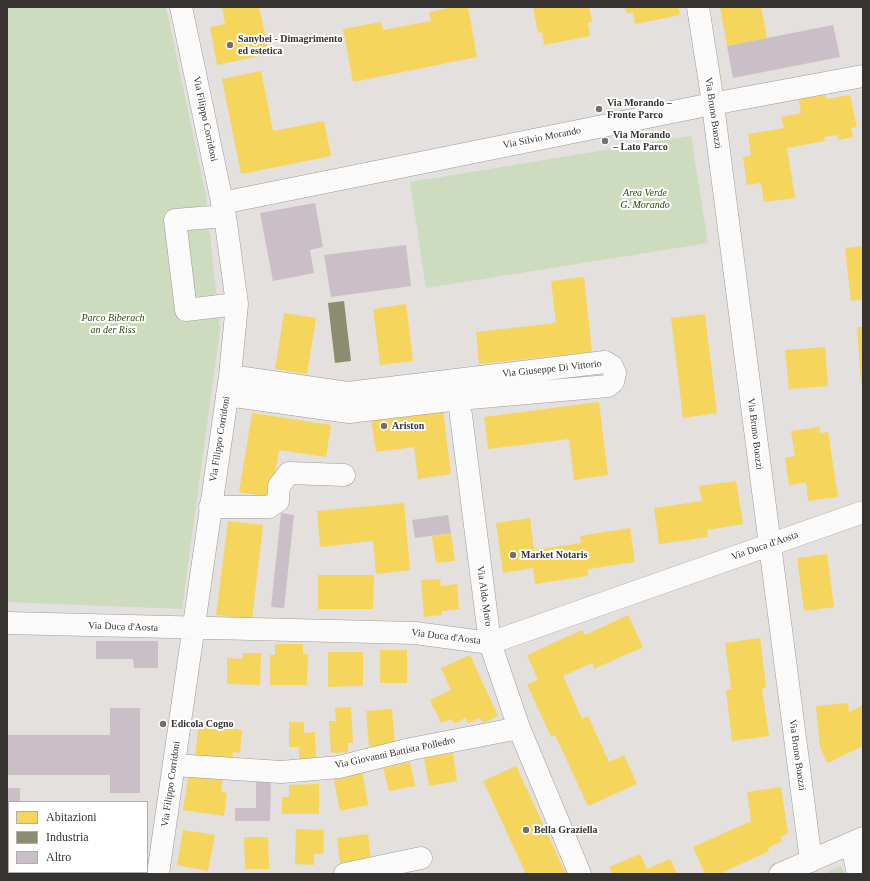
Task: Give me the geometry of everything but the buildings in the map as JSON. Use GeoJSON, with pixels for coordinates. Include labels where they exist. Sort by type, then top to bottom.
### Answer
{"type":"FeatureCollection","features":[{"type":"Feature","properties":{"kind":"street","name":"Via Filippo Corridoni"},"geometry":{"type":"LineString","coordinates":[[158,874],[192,628],[228,386],[237,304],[223,209],[181,7]]}},
{"type":"Feature","properties":{"kind":"street","name":"Via Bruno Buozzi"},"geometry":{"type":"LineString","coordinates":[[698,7],[811,861]]}},
{"type":"Feature","properties":{"kind":"street","name":"Via Silvio Morando"},"geometry":{"type":"LineString","coordinates":[[237,304],[186,310],[175,220],[711,97],[863,76]]}},
{"type":"Feature","properties":{"kind":"street","name":"Via Giuseppe Di Vittorio"},"geometry":{"type":"LineString","coordinates":[[228,386],[349,412],[458,389],[605,362],[612,366],[615,373],[613,382],[608,386],[458,389]]}},
{"type":"Feature","properties":{"kind":"street","name":"Via Aldo Moro"},"geometry":{"type":"LineString","coordinates":[[458,389],[490,643],[519,728],[580,874]]}},
{"type":"Feature","properties":{"kind":"street"},"geometry":{"type":"LineString","coordinates":[[210,506],[269,507],[278,501],[279,486],[289,473],[344,475]]}},
{"type":"Feature","properties":{"kind":"street","name":"Via Duca d'Aosta"},"geometry":{"type":"LineString","coordinates":[[7,623],[414,633],[490,643],[863,512]]}},
{"type":"Feature","properties":{"kind":"street","name":"Via Giovanni Battista Polledro"},"geometry":{"type":"LineString","coordinates":[[174,765],[281,772],[339,767],[411,749],[519,728]]}},
{"type":"Feature","properties":{"kind":"street"},"geometry":{"type":"LineString","coordinates":[[780,874],[856,841],[855,859],[858,874]]}},
{"type":"Feature","properties":{"kind":"street"},"geometry":{"type":"LineString","coordinates":[[345,874],[421,858]]}},
{"type":"Feature","properties":{"kind":"green space","name":"Parco Biberach an der Riss"},"geometry":{"type":"Polygon","coordinates":[[[7,7],[166,7],[206,196],[220,329],[182,609],[7,602],[7,7]]]}},
{"type":"Feature","properties":{"kind":"green space","name":"Area Verde G. Morando"},"geometry":{"type":"Polygon","coordinates":[[[691,136],[708,243],[426,288],[410,182],[691,136]]]}},
{"type":"Feature","properties":{"kind":"green space"},"geometry":{"type":"Polygon","coordinates":[[[841,866],[845,874],[823,874],[841,866]]]}},
{"type":"Feature","properties":{"kind":"place","name":"Sanybei - Dimagrimento ed estetica"},"geometry":{"type":"Point","coordinates":[230,45]}},
{"type":"Feature","properties":{"kind":"place","name":"Via Morando – Fronte Parco"},"geometry":{"type":"Point","coordinates":[599,109]}},
{"type":"Feature","properties":{"kind":"place","name":"Via Morando – Lato Parco"},"geometry":{"type":"Point","coordinates":[605,141]}},
{"type":"Feature","properties":{"kind":"place","name":"Ariston"},"geometry":{"type":"Point","coordinates":[384,426]}},
{"type":"Feature","properties":{"kind":"place","name":"Market Notaris"},"geometry":{"type":"Point","coordinates":[513,555]}},
{"type":"Feature","properties":{"kind":"place","name":"Edicola Cogno"},"geometry":{"type":"Point","coordinates":[163,724]}},
{"type":"Feature","properties":{"kind":"place","name":"Bella Graziella"},"geometry":{"type":"Point","coordinates":[526,830]}}]}
